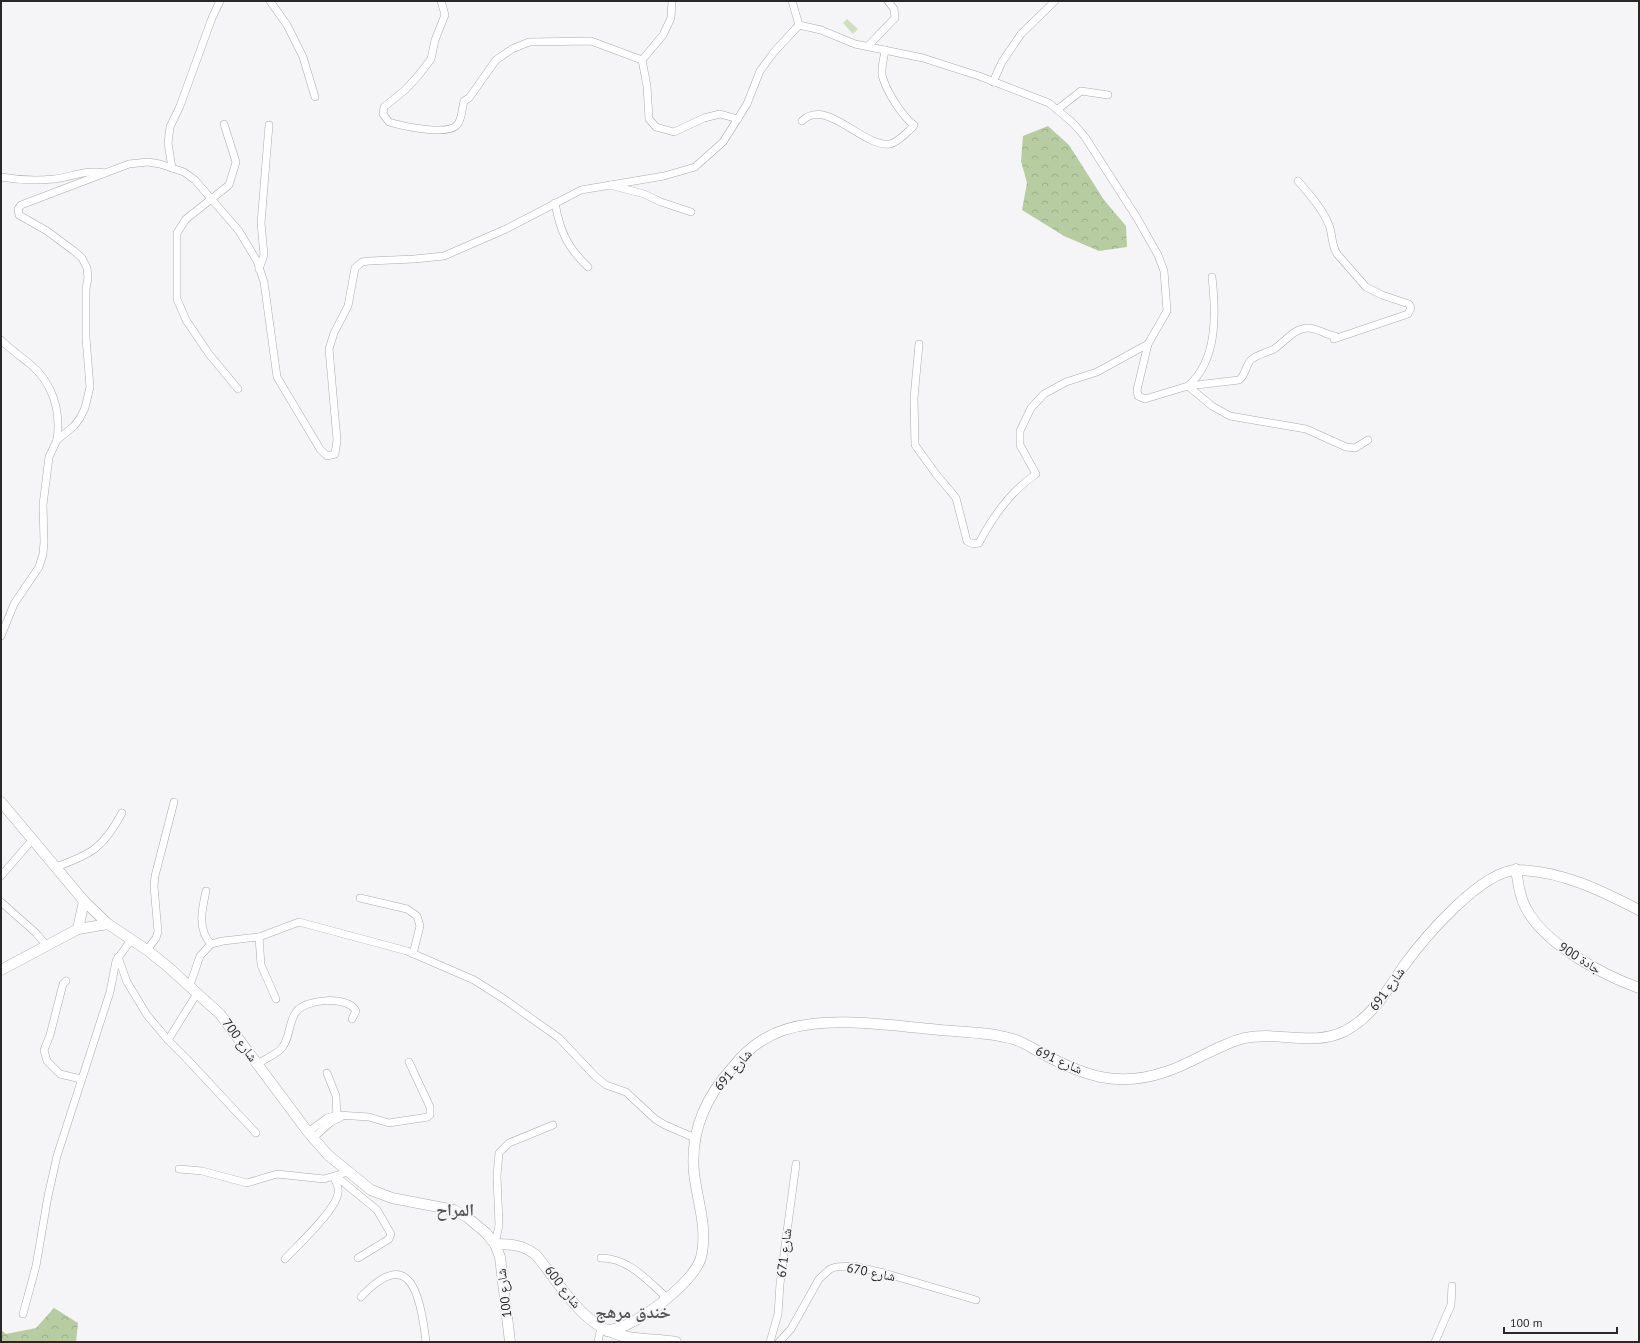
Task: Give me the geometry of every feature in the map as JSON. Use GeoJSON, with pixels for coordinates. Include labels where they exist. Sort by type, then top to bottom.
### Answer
{"type":"FeatureCollection","features":[{"type":"Feature","properties":{"kind":"main road","name":"شارع 700"},"geometry":{"type":"LineString","coordinates":[[1,802],[84,901],[108,924],[147,950],[194,989],[220,1014],[310,1136],[328,1155],[371,1190],[392,1198],[454,1210],[477,1224],[495,1244]]}},
{"type":"Feature","properties":{"kind":"main road","name":"شارع 691"},"geometry":{"type":"LineString","coordinates":[[604,1329],[626,1325],[667,1298],[691,1276],[702,1255],[702,1218],[694,1176],[693,1155],[700,1117],[710,1097],[741,1058],[759,1042],[772,1035],[790,1028],[814,1024],[892,1025],[985,1033],[1016,1039],[1072,1068],[1110,1080],[1137,1080],[1164,1073],[1192,1062],[1236,1040],[1251,1036],[1313,1038],[1343,1032],[1362,1020],[1374,1010],[1406,963],[1429,935],[1476,887],[1497,874],[1516,869],[1572,880],[1601,891],[1639,910]]}},
{"type":"Feature","properties":{"kind":"main road","name":"جادة 900"},"geometry":{"type":"LineString","coordinates":[[1516,869],[1518,886],[1527,911],[1558,945],[1603,972],[1639,988]]}},
{"type":"Feature","properties":{"kind":"main road"},"geometry":{"type":"LineString","coordinates":[[78,929],[84,901]]}},
{"type":"Feature","properties":{"kind":"main road"},"geometry":{"type":"LineString","coordinates":[[1,970],[78,929],[108,924]]}},
{"type":"Feature","properties":{"kind":"main road","name":"شارع 600"},"geometry":{"type":"LineString","coordinates":[[495,1244],[514,1244],[526,1248],[536,1255],[584,1314],[604,1329],[628,1338],[654,1338],[676,1342]]}},
{"type":"Feature","properties":{"kind":"main road","name":"شارع 100"},"geometry":{"type":"LineString","coordinates":[[495,1244],[502,1276],[510,1342]]}},
{"type":"Feature","properties":{"kind":"street"},"geometry":{"type":"LineString","coordinates":[[172,168],[168,143],[170,127],[180,106],[212,18],[220,1]]}},
{"type":"Feature","properties":{"kind":"street"},"geometry":{"type":"LineString","coordinates":[[270,1],[287,25],[303,56],[315,97]]}},
{"type":"Feature","properties":{"kind":"street"},"geometry":{"type":"LineString","coordinates":[[441,1],[445,14],[435,40],[431,59],[405,90],[384,106],[383,114],[389,122],[424,130],[451,129],[456,127],[460,121],[464,101],[469,98],[483,81],[491,66],[507,52],[529,42],[591,41],[642,60]]}},
{"type":"Feature","properties":{"kind":"street"},"geometry":{"type":"LineString","coordinates":[[672,1],[671,18],[663,36],[642,58],[647,86],[649,119],[656,127],[674,132],[704,118],[720,114],[738,119]]}},
{"type":"Feature","properties":{"kind":"street"},"geometry":{"type":"LineString","coordinates":[[792,1],[799,25]]}},
{"type":"Feature","properties":{"kind":"street"},"geometry":{"type":"LineString","coordinates":[[868,46],[895,18],[894,9],[888,1]]}},
{"type":"Feature","properties":{"kind":"street"},"geometry":{"type":"LineString","coordinates":[[993,82],[1002,62],[1021,34],[1055,1]]}},
{"type":"Feature","properties":{"kind":"street"},"geometry":{"type":"LineString","coordinates":[[799,25],[821,30],[855,44],[922,58],[993,82],[1049,103],[1074,122],[1141,224],[1158,255],[1164,271],[1167,311],[1148,344],[1137,390],[1138,396],[1145,399],[1188,386],[1238,380],[1242,378],[1251,359],[1274,349],[1296,332],[1303,329],[1314,329],[1322,333],[1335,336],[1334,339],[1401,316],[1410,311],[1411,308],[1409,304],[1374,292],[1366,287],[1356,276],[1335,251],[1329,226],[1315,201],[1298,182]]}},
{"type":"Feature","properties":{"kind":"street"},"geometry":{"type":"LineString","coordinates":[[1,636],[14,604],[39,567],[43,554],[44,542],[43,505],[47,465],[52,448],[58,440],[74,426],[85,408],[88,398],[90,376],[86,338],[87,268],[82,258],[74,251],[47,231],[19,215],[18,209],[26,203],[106,173],[141,162],[160,164],[172,168],[195,180],[239,231],[251,250],[264,282],[276,378],[320,449],[327,456],[331,456],[335,454],[337,440],[329,349],[334,333],[348,306],[355,268],[362,262],[369,261],[409,260],[444,256],[506,229],[581,190],[608,184],[664,176],[695,167],[723,142],[747,104],[760,71],[774,52],[799,25]]}},
{"type":"Feature","properties":{"kind":"street"},"geometry":{"type":"LineString","coordinates":[[802,121],[805,118],[815,115],[828,117],[864,136],[884,144],[890,144],[912,128],[914,125],[898,108],[882,74],[885,50]]}},
{"type":"Feature","properties":{"kind":"street"},"geometry":{"type":"LineString","coordinates":[[1058,109],[1081,91],[1108,96]]}},
{"type":"Feature","properties":{"kind":"street"},"geometry":{"type":"LineString","coordinates":[[224,124],[236,162],[229,185],[224,191],[211,198],[186,219],[177,233],[178,299],[186,320],[209,354],[238,389]]}},
{"type":"Feature","properties":{"kind":"street"},"geometry":{"type":"LineString","coordinates":[[259,269],[264,255],[261,223],[269,126]]}},
{"type":"Feature","properties":{"kind":"street"},"geometry":{"type":"LineString","coordinates":[[1,177],[40,180],[68,177],[89,171],[106,173]]}},
{"type":"Feature","properties":{"kind":"street"},"geometry":{"type":"LineString","coordinates":[[608,184],[644,194],[661,202],[691,212]]}},
{"type":"Feature","properties":{"kind":"street"},"geometry":{"type":"LineString","coordinates":[[555,203],[561,230],[574,252],[588,267]]}},
{"type":"Feature","properties":{"kind":"street"},"geometry":{"type":"LineString","coordinates":[[1188,386],[1197,377],[1201,370],[1212,339],[1215,309],[1212,277]]}},
{"type":"Feature","properties":{"kind":"street"},"geometry":{"type":"LineString","coordinates":[[1,340],[31,365],[46,383],[56,405],[59,422],[58,440]]}},
{"type":"Feature","properties":{"kind":"street"},"geometry":{"type":"LineString","coordinates":[[919,344],[914,398],[915,445],[956,498],[968,541],[973,544],[979,543],[989,523],[1001,508],[1022,484],[1036,474],[1020,445],[1020,431],[1031,408],[1044,394],[1066,382],[1097,372],[1148,344]]}},
{"type":"Feature","properties":{"kind":"street"},"geometry":{"type":"LineString","coordinates":[[1188,386],[1212,406],[1230,416],[1306,429],[1346,447],[1355,448],[1368,440]]}},
{"type":"Feature","properties":{"kind":"street"},"geometry":{"type":"LineString","coordinates":[[147,950],[156,938],[158,932],[154,876],[174,802]]}},
{"type":"Feature","properties":{"kind":"street"},"geometry":{"type":"LineString","coordinates":[[56,867],[87,856],[113,832],[122,813]]}},
{"type":"Feature","properties":{"kind":"street"},"geometry":{"type":"LineString","coordinates":[[1,876],[33,839]]}},
{"type":"Feature","properties":{"kind":"street"},"geometry":{"type":"LineString","coordinates":[[206,892],[201,917],[206,938],[211,944]]}},
{"type":"Feature","properties":{"kind":"street"},"geometry":{"type":"LineString","coordinates":[[360,898],[407,909],[417,916],[420,926],[413,954]]}},
{"type":"Feature","properties":{"kind":"street"},"geometry":{"type":"LineString","coordinates":[[1,902],[36,933],[46,945]]}},
{"type":"Feature","properties":{"kind":"street"},"geometry":{"type":"LineString","coordinates":[[168,1040],[194,989],[200,956],[211,944],[223,941],[259,937],[299,922],[305,923],[413,954],[474,980],[504,999],[559,1038],[596,1077],[606,1085],[626,1092],[654,1119],[695,1138]]}},
{"type":"Feature","properties":{"kind":"street"},"geometry":{"type":"LineString","coordinates":[[259,937],[261,965],[276,999]]}},
{"type":"Feature","properties":{"kind":"street"},"geometry":{"type":"LineString","coordinates":[[23,1314],[36,1266],[52,1176],[81,1079],[110,992],[118,957],[131,940]]}},
{"type":"Feature","properties":{"kind":"street"},"geometry":{"type":"LineString","coordinates":[[118,957],[134,996],[147,1015],[168,1040],[256,1133]]}},
{"type":"Feature","properties":{"kind":"street"},"geometry":{"type":"LineString","coordinates":[[66,981],[63,984],[50,1035],[44,1050],[47,1061],[60,1074],[81,1079]]}},
{"type":"Feature","properties":{"kind":"street"},"geometry":{"type":"LineString","coordinates":[[257,1064],[283,1047],[293,1016],[299,1008],[323,1002],[344,1002],[354,1006],[356,1012],[352,1019]]}},
{"type":"Feature","properties":{"kind":"street"},"geometry":{"type":"LineString","coordinates":[[310,1136],[339,1117],[363,1116],[389,1123],[428,1117],[430,1115],[430,1108],[409,1062]]}},
{"type":"Feature","properties":{"kind":"street"},"geometry":{"type":"LineString","coordinates":[[327,1073],[336,1096],[339,1117]]}},
{"type":"Feature","properties":{"kind":"street"},"geometry":{"type":"LineString","coordinates":[[495,1244],[499,1225],[497,1176],[500,1154],[509,1143],[553,1125]]}},
{"type":"Feature","properties":{"kind":"street","name":"شارع 671"},"geometry":{"type":"LineString","coordinates":[[770,1342],[778,1314],[796,1164]]}},
{"type":"Feature","properties":{"kind":"street"},"geometry":{"type":"LineString","coordinates":[[179,1168],[213,1174],[242,1183],[282,1174],[313,1179],[335,1177],[348,1172]]}},
{"type":"Feature","properties":{"kind":"street"},"geometry":{"type":"LineString","coordinates":[[335,1177],[377,1210],[391,1234],[390,1239],[358,1258]]}},
{"type":"Feature","properties":{"kind":"street"},"geometry":{"type":"LineString","coordinates":[[285,1259],[327,1213],[334,1202],[338,1190],[335,1177]]}},
{"type":"Feature","properties":{"kind":"street"},"geometry":{"type":"LineString","coordinates":[[601,1258],[612,1258],[634,1268],[667,1298]]}},
{"type":"Feature","properties":{"kind":"street","name":"شارع 670"},"geometry":{"type":"LineString","coordinates":[[779,1342],[791,1329],[819,1279],[830,1269],[836,1267],[853,1266],[884,1273],[976,1300]]}},
{"type":"Feature","properties":{"kind":"street"},"geometry":{"type":"LineString","coordinates":[[361,1297],[375,1283],[385,1276],[399,1275],[408,1278],[414,1287],[424,1320],[426,1342]]}},
{"type":"Feature","properties":{"kind":"street"},"geometry":{"type":"LineString","coordinates":[[1435,1342],[1451,1305],[1452,1286]]}},
{"type":"Feature","properties":{"kind":"street"},"geometry":{"type":"LineString","coordinates":[[598,1342],[604,1329]]}},
{"type":"Feature","properties":{"kind":"green space"},"geometry":{"type":"Polygon","coordinates":[[[847,19],[858,29],[853,34],[843,23],[847,19]]]}},
{"type":"Feature","properties":{"kind":"green space"},"geometry":{"type":"Polygon","coordinates":[[[1048,126],[1069,145],[1104,200],[1126,226],[1127,247],[1099,251],[1064,236],[1022,210],[1027,183],[1021,161],[1023,136],[1048,126]]]}},
{"type":"Feature","properties":{"kind":"green space"},"geometry":{"type":"Polygon","coordinates":[[[54,1308],[78,1323],[76,1342],[1,1342],[1,1330],[6,1334],[36,1328],[54,1308]]]}},
{"type":"Feature","properties":{"kind":"district","name":"المراح"},"geometry":{"type":"Point","coordinates":[455,1210]}},
{"type":"Feature","properties":{"kind":"district","name":"خندق مرهج"},"geometry":{"type":"Point","coordinates":[633,1312]}}]}
